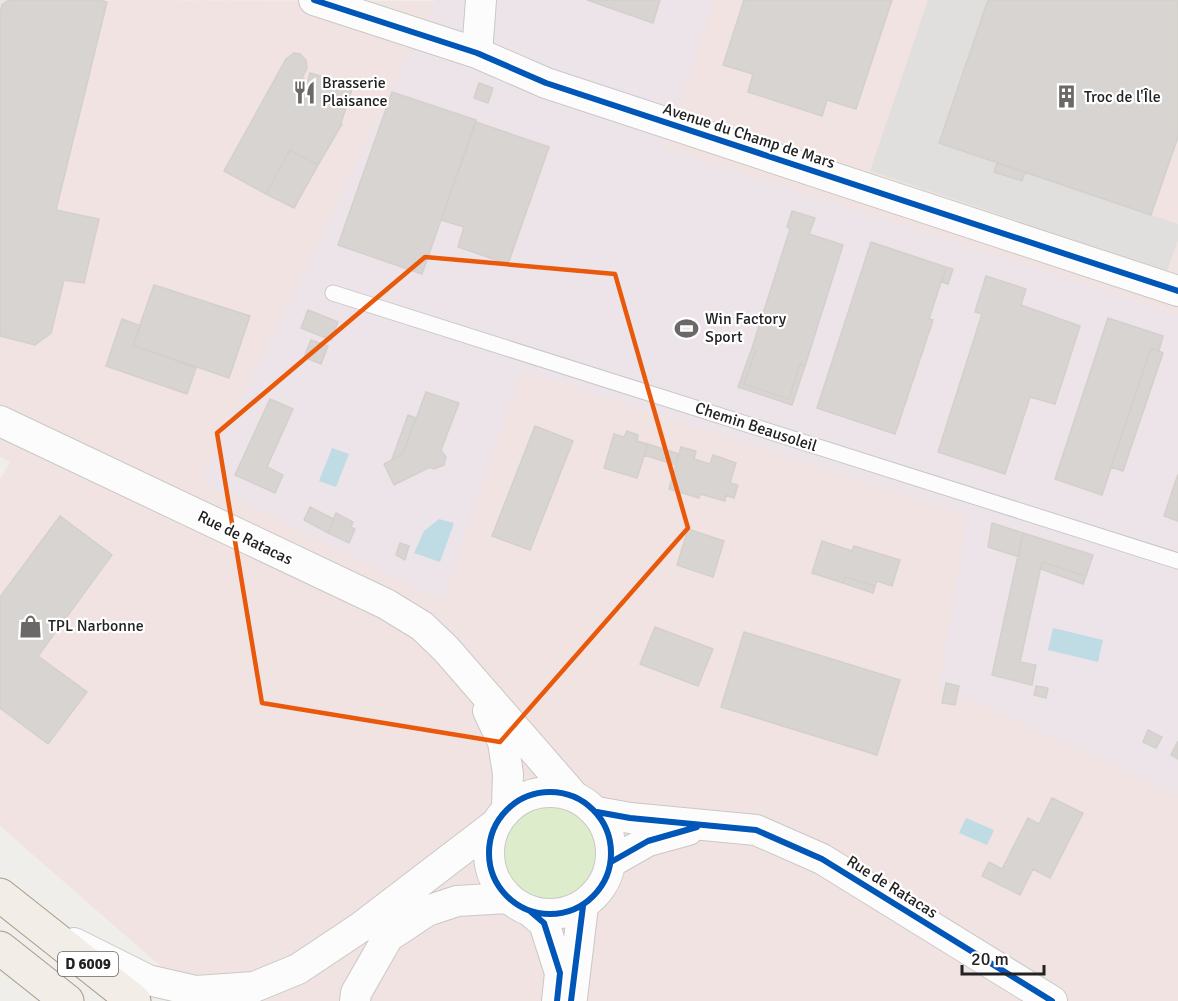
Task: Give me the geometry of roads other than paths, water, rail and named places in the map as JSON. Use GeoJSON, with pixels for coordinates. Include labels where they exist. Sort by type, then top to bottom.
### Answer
{"type":"FeatureCollection","features":[{"type":"Feature","properties":{"kind":"main road","name":"D 6009"},"geometry":{"type":"LineString","coordinates":[[0,895],[134,1001]]}},
{"type":"Feature","properties":{"kind":"main road","name":"D 6009"},"geometry":{"type":"LineString","coordinates":[[0,948],[65,1000]]}},
{"type":"Feature","properties":{"kind":"street","name":"Avenue du Champ de Mars"},"geometry":{"type":"LineString","coordinates":[[314,0],[477,53],[546,83],[1178,291]]}},
{"type":"Feature","properties":{"kind":"street"},"geometry":{"type":"LineString","coordinates":[[477,53],[481,0]]}},
{"type":"Feature","properties":{"kind":"street","name":"Rue de Ratacas"},"geometry":{"type":"LineString","coordinates":[[0,421],[386,604],[422,627],[446,649],[585,804],[630,818],[756,830],[822,859],[1052,1001]]}},
{"type":"Feature","properties":{"kind":"street","name":"Rue de Ratacas"},"geometry":{"type":"LineString","coordinates":[[471,679],[503,742],[508,774],[500,817]]}},
{"type":"Feature","properties":{"kind":"street"},"geometry":{"type":"LineString","coordinates":[[42,928],[148,980],[196,991],[254,987],[298,969],[361,927],[528,794],[585,804],[610,836],[611,862],[606,878],[596,894],[583,906],[560,914],[519,905],[457,901],[427,911],[388,937],[356,993],[355,1001]]}},
{"type":"Feature","properties":{"kind":"street"},"geometry":{"type":"LineString","coordinates":[[500,817],[487,849],[490,870],[519,905],[544,923],[560,973],[557,1001]]}},
{"type":"Feature","properties":{"kind":"street","name":"Rue de Ratacas"},"geometry":{"type":"LineString","coordinates":[[611,862],[648,841],[707,824]]}},
{"type":"Feature","properties":{"kind":"street"},"geometry":{"type":"LineString","coordinates":[[571,1001],[583,906]]}},
{"type":"Feature","properties":{"kind":"lane","name":"Chemin Beausoleil"},"geometry":{"type":"LineString","coordinates":[[333,293],[1178,561]]}},
{"type":"Feature","properties":{"kind":"water"},"geometry":{"type":"Polygon","coordinates":[[[332,448],[349,454],[336,487],[319,481],[332,448]]]}},
{"type":"Feature","properties":{"kind":"water"},"geometry":{"type":"Polygon","coordinates":[[[439,519],[454,523],[440,562],[414,553],[424,531],[439,519]]]}},
{"type":"Feature","properties":{"kind":"water"},"geometry":{"type":"Polygon","coordinates":[[[1053,628],[1103,640],[1098,662],[1048,650],[1053,628]]]}},
{"type":"Feature","properties":{"kind":"water"},"geometry":{"type":"Polygon","coordinates":[[[966,818],[994,830],[987,845],[959,833],[966,818]]]}},
{"type":"Feature","properties":{"kind":"place","name":"Brasserie Plaisance"},"geometry":{"type":"Point","coordinates":[304,92]}},
{"type":"Feature","properties":{"kind":"place","name":"Troc de l'Île"},"geometry":{"type":"Point","coordinates":[1066,97]}},
{"type":"Feature","properties":{"kind":"place","name":"Win Factory Sport"},"geometry":{"type":"Point","coordinates":[687,328]}},
{"type":"Feature","properties":{"kind":"place","name":"TPL Narbonne"},"geometry":{"type":"Point","coordinates":[30,626]}}]}
